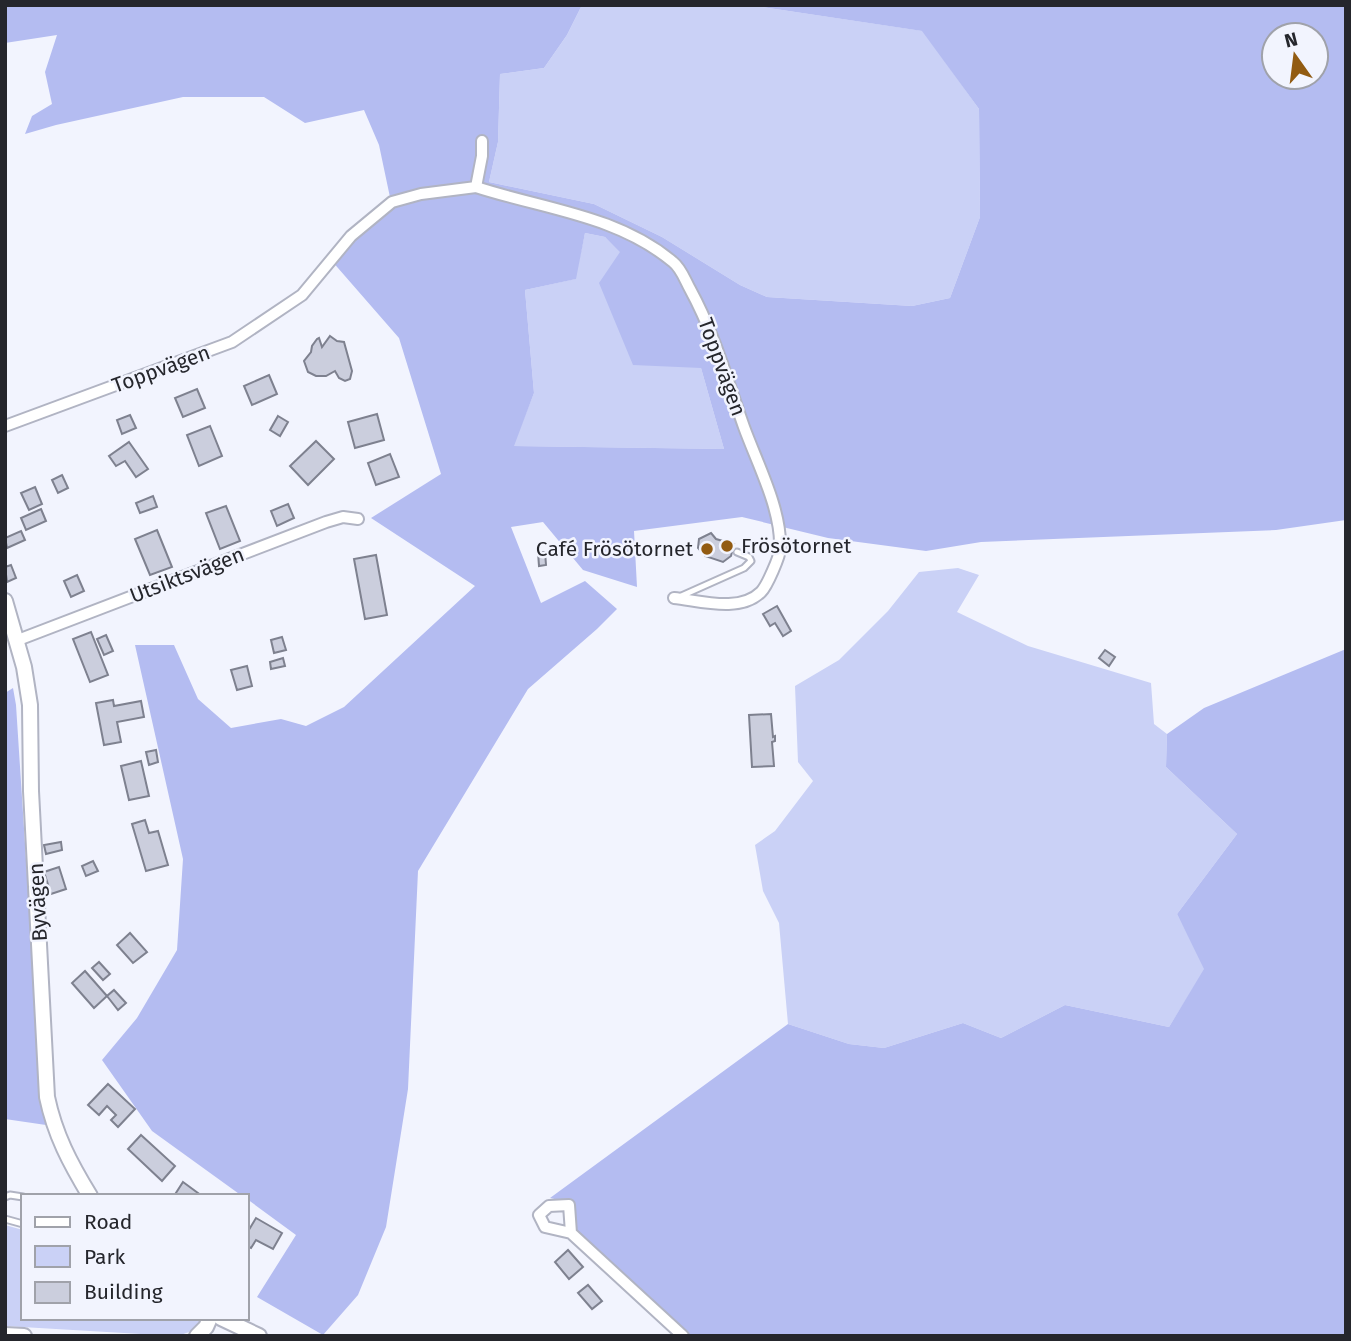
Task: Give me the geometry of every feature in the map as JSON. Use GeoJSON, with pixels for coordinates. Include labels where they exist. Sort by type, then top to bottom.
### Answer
{"type":"FeatureCollection","features":[{"type":"Feature","properties":{"kind":"street"},"geometry":{"type":"LineString","coordinates":[[476,187],[482,141]]}},
{"type":"Feature","properties":{"kind":"street","name":"Toppvägen"},"geometry":{"type":"LineString","coordinates":[[5,426],[232,342],[302,295],[351,236],[391,202],[421,194],[476,187],[593,219],[632,234],[676,263],[701,309],[717,345],[768,491],[777,520],[780,551],[764,590],[755,597],[730,605],[674,598]]}},
{"type":"Feature","properties":{"kind":"street","name":"Utsiktsvägen"},"geometry":{"type":"LineString","coordinates":[[18,640],[326,522],[343,517],[358,519]]}},
{"type":"Feature","properties":{"kind":"street","name":"Byvägen"},"geometry":{"type":"LineString","coordinates":[[5,601],[18,640],[30,705],[31,791],[47,1097],[53,1125],[70,1163],[89,1194]]}},
{"type":"Feature","properties":{"kind":"street"},"geometry":{"type":"LineString","coordinates":[[571,1233],[683,1336]]}},
{"type":"Feature","properties":{"kind":"street"},"geometry":{"type":"LineString","coordinates":[[197,1336],[209,1320]]}},
{"type":"Feature","properties":{"kind":"street"},"geometry":{"type":"LineString","coordinates":[[225,1320],[259,1336]]}},
{"type":"Feature","properties":{"kind":"street"},"geometry":{"type":"LineString","coordinates":[[5,1335],[24,1336]]}},
{"type":"Feature","properties":{"kind":"lane"},"geometry":{"type":"LineString","coordinates":[[674,598],[744,568],[751,561],[749,557],[737,552]]}},
{"type":"Feature","properties":{"kind":"green space"},"geometry":{"type":"Polygon","coordinates":[[[582,5],[749,5],[923,31],[979,109],[980,217],[950,298],[912,306],[767,297],[740,285],[662,237],[594,204],[489,182],[498,142],[500,74],[544,68],[567,35],[582,5]]]}},
{"type":"Feature","properties":{"kind":"green space"},"geometry":{"type":"Polygon","coordinates":[[[585,233],[605,237],[621,252],[701,368],[724,449],[513,446],[534,393],[525,290],[575,279],[585,233]]]}},
{"type":"Feature","properties":{"kind":"green space"},"geometry":{"type":"Polygon","coordinates":[[[958,568],[979,575],[957,612],[1028,646],[1151,683],[1154,724],[1167,734],[1166,767],[1237,834],[1177,914],[1205,969],[1169,1027],[1065,1005],[1001,1038],[963,1023],[884,1048],[849,1044],[788,1024],[779,923],[763,891],[755,845],[775,831],[813,781],[798,762],[795,686],[839,660],[888,611],[919,572],[958,568]]]}},
{"type":"Feature","properties":{"kind":"green space"},"geometry":{"type":"Polygon","coordinates":[[[5,1225],[21,1229],[21,1320],[201,1320],[191,1331],[175,1336],[5,1326],[5,1225]]]}},
{"type":"Feature","properties":{"kind":"shaded area"},"geometry":{"type":"Polygon","coordinates":[[[5,5],[582,5],[567,35],[544,68],[500,74],[498,142],[489,182],[594,204],[662,237],[740,285],[767,297],[912,306],[950,298],[980,217],[979,109],[922,31],[749,5],[1346,5],[1346,520],[1276,530],[981,542],[926,551],[828,538],[742,517],[634,531],[637,587],[583,570],[543,522],[511,527],[541,603],[585,581],[617,609],[528,689],[418,871],[408,1089],[386,1227],[358,1295],[323,1335],[257,1297],[296,1235],[248,1200],[248,1194],[239,1194],[152,1131],[102,1060],[137,1018],[177,950],[183,859],[135,645],[174,645],[198,699],[231,728],[281,719],[306,726],[344,707],[475,586],[371,518],[441,474],[399,338],[331,260],[391,202],[379,145],[364,110],[305,123],[264,97],[183,97],[25,134],[32,116],[52,104],[45,72],[57,35],[5,43],[5,5]],[[585,233],[576,279],[525,290],[534,393],[514,446],[724,449],[701,368],[633,365],[599,283],[620,252],[605,237],[585,233]]]}},
{"type":"Feature","properties":{"kind":"shaded area"},"geometry":{"type":"Polygon","coordinates":[[[1346,649],[1346,1336],[690,1336],[676,1326],[576,1231],[572,1203],[550,1198],[788,1024],[849,1044],[884,1048],[963,1023],[1001,1038],[1065,1005],[1169,1027],[1204,969],[1177,914],[1237,834],[1166,767],[1167,734],[1204,708],[1346,649]]]}},
{"type":"Feature","properties":{"kind":"shaded area"},"geometry":{"type":"Polygon","coordinates":[[[13,688],[46,1125],[5,1119],[5,693],[13,688]]]}},
{"type":"Feature","properties":{"kind":"building"},"geometry":{"type":"Polygon","coordinates":[[[330,336],[344,342],[352,371],[350,379],[345,381],[339,378],[335,371],[326,376],[316,376],[308,372],[304,361],[317,339],[319,338],[322,347],[330,336]]]}},
{"type":"Feature","properties":{"kind":"building"},"geometry":{"type":"Polygon","coordinates":[[[269,375],[277,394],[252,405],[244,386],[269,375]]]}},
{"type":"Feature","properties":{"kind":"building"},"geometry":{"type":"Polygon","coordinates":[[[197,389],[205,408],[183,417],[175,398],[197,389]]]}},
{"type":"Feature","properties":{"kind":"building"},"geometry":{"type":"Polygon","coordinates":[[[377,414],[384,440],[355,448],[348,422],[377,414]]]}},
{"type":"Feature","properties":{"kind":"building"},"geometry":{"type":"Polygon","coordinates":[[[130,415],[136,428],[122,434],[117,420],[130,415]]]}},
{"type":"Feature","properties":{"kind":"building"},"geometry":{"type":"Polygon","coordinates":[[[278,416],[288,422],[280,436],[270,430],[278,416]]]}},
{"type":"Feature","properties":{"kind":"building"},"geometry":{"type":"Polygon","coordinates":[[[210,426],[222,456],[199,466],[187,435],[210,426]]]}},
{"type":"Feature","properties":{"kind":"building"},"geometry":{"type":"Polygon","coordinates":[[[316,441],[334,459],[308,485],[290,466],[316,441]]]}},
{"type":"Feature","properties":{"kind":"building"},"geometry":{"type":"Polygon","coordinates":[[[129,442],[148,469],[136,477],[125,461],[116,466],[109,456],[129,442]]]}},
{"type":"Feature","properties":{"kind":"building"},"geometry":{"type":"Polygon","coordinates":[[[390,454],[399,477],[376,485],[368,463],[390,454]]]}},
{"type":"Feature","properties":{"kind":"building"},"geometry":{"type":"Polygon","coordinates":[[[62,475],[68,488],[58,493],[52,480],[62,475]]]}},
{"type":"Feature","properties":{"kind":"building"},"geometry":{"type":"Polygon","coordinates":[[[35,487],[42,504],[29,510],[21,493],[35,487]]]}},
{"type":"Feature","properties":{"kind":"building"},"geometry":{"type":"Polygon","coordinates":[[[153,496],[157,507],[140,513],[136,503],[153,496]]]}},
{"type":"Feature","properties":{"kind":"building"},"geometry":{"type":"Polygon","coordinates":[[[288,504],[294,518],[277,526],[271,511],[288,504]]]}},
{"type":"Feature","properties":{"kind":"building"},"geometry":{"type":"Polygon","coordinates":[[[226,506],[240,541],[220,549],[206,513],[226,506]]]}},
{"type":"Feature","properties":{"kind":"building"},"geometry":{"type":"Polygon","coordinates":[[[41,509],[46,521],[26,530],[21,518],[41,509]]]}},
{"type":"Feature","properties":{"kind":"building"},"geometry":{"type":"Polygon","coordinates":[[[157,530],[172,567],[150,575],[135,539],[157,530]]]}},
{"type":"Feature","properties":{"kind":"building"},"geometry":{"type":"Polygon","coordinates":[[[21,531],[25,540],[7,548],[5,538],[21,531]]]}},
{"type":"Feature","properties":{"kind":"building"},"geometry":{"type":"Polygon","coordinates":[[[711,533],[716,539],[734,544],[731,556],[723,562],[705,556],[698,548],[699,539],[711,533]]]}},
{"type":"Feature","properties":{"kind":"building"},"geometry":{"type":"Polygon","coordinates":[[[538,552],[545,552],[546,565],[539,566],[538,552]]]}},
{"type":"Feature","properties":{"kind":"building"},"geometry":{"type":"Polygon","coordinates":[[[376,555],[387,615],[365,619],[354,559],[376,555]]]}},
{"type":"Feature","properties":{"kind":"building"},"geometry":{"type":"Polygon","coordinates":[[[11,565],[16,578],[7,582],[5,567],[11,565]]]}},
{"type":"Feature","properties":{"kind":"building"},"geometry":{"type":"Polygon","coordinates":[[[77,575],[84,591],[71,597],[64,581],[77,575]]]}},
{"type":"Feature","properties":{"kind":"building"},"geometry":{"type":"Polygon","coordinates":[[[777,606],[791,631],[783,636],[775,623],[770,626],[763,614],[777,606]]]}},
{"type":"Feature","properties":{"kind":"building"},"geometry":{"type":"Polygon","coordinates":[[[91,632],[108,675],[90,682],[73,639],[91,632]]]}},
{"type":"Feature","properties":{"kind":"building"},"geometry":{"type":"Polygon","coordinates":[[[106,635],[113,651],[104,655],[97,639],[106,635]]]}},
{"type":"Feature","properties":{"kind":"building"},"geometry":{"type":"Polygon","coordinates":[[[282,637],[286,650],[274,653],[271,640],[282,637]]]}},
{"type":"Feature","properties":{"kind":"building"},"geometry":{"type":"Polygon","coordinates":[[[1105,650],[1115,657],[1109,666],[1099,658],[1105,650]]]}},
{"type":"Feature","properties":{"kind":"building"},"geometry":{"type":"Polygon","coordinates":[[[283,658],[285,666],[271,669],[270,662],[283,658]]]}},
{"type":"Feature","properties":{"kind":"building"},"geometry":{"type":"Polygon","coordinates":[[[247,666],[252,686],[237,690],[231,670],[247,666]]]}},
{"type":"Feature","properties":{"kind":"building"},"geometry":{"type":"Polygon","coordinates":[[[113,700],[114,706],[141,701],[144,717],[117,722],[121,742],[104,745],[96,703],[113,700]]]}},
{"type":"Feature","properties":{"kind":"building"},"geometry":{"type":"Polygon","coordinates":[[[771,714],[773,737],[775,736],[775,741],[772,742],[774,766],[752,767],[749,715],[771,714]]]}},
{"type":"Feature","properties":{"kind":"building"},"geometry":{"type":"Polygon","coordinates":[[[156,750],[158,762],[149,765],[146,752],[156,750]]]}},
{"type":"Feature","properties":{"kind":"building"},"geometry":{"type":"Polygon","coordinates":[[[141,761],[149,796],[129,800],[121,766],[141,761]]]}},
{"type":"Feature","properties":{"kind":"building"},"geometry":{"type":"Polygon","coordinates":[[[145,820],[149,833],[158,831],[168,865],[146,871],[132,824],[145,820]]]}},
{"type":"Feature","properties":{"kind":"building"},"geometry":{"type":"Polygon","coordinates":[[[61,842],[62,850],[46,854],[44,845],[61,842]]]}},
{"type":"Feature","properties":{"kind":"building"},"geometry":{"type":"Polygon","coordinates":[[[93,861],[98,871],[86,876],[82,866],[93,861]]]}},
{"type":"Feature","properties":{"kind":"building"},"geometry":{"type":"Polygon","coordinates":[[[59,867],[66,889],[51,894],[44,872],[59,867]]]}},
{"type":"Feature","properties":{"kind":"building"},"geometry":{"type":"Polygon","coordinates":[[[130,933],[147,952],[133,963],[117,945],[130,933]]]}},
{"type":"Feature","properties":{"kind":"building"},"geometry":{"type":"Polygon","coordinates":[[[99,962],[110,974],[103,980],[92,968],[99,962]]]}},
{"type":"Feature","properties":{"kind":"building"},"geometry":{"type":"Polygon","coordinates":[[[85,971],[107,996],[94,1008],[72,983],[85,971]]]}},
{"type":"Feature","properties":{"kind":"building"},"geometry":{"type":"Polygon","coordinates":[[[114,990],[126,1003],[118,1010],[107,996],[114,990]]]}},
{"type":"Feature","properties":{"kind":"building"},"geometry":{"type":"Polygon","coordinates":[[[108,1084],[135,1109],[118,1127],[111,1120],[116,1115],[107,1106],[99,1115],[88,1105],[108,1084]]]}},
{"type":"Feature","properties":{"kind":"building"},"geometry":{"type":"Polygon","coordinates":[[[141,1135],[175,1166],[162,1181],[128,1149],[141,1135]]]}},
{"type":"Feature","properties":{"kind":"building"},"geometry":{"type":"Polygon","coordinates":[[[183,1182],[199,1194],[175,1194],[183,1182]]]}},
{"type":"Feature","properties":{"kind":"building"},"geometry":{"type":"Polygon","coordinates":[[[256,1218],[282,1233],[273,1249],[256,1240],[251,1248],[248,1246],[248,1231],[256,1218]]]}},
{"type":"Feature","properties":{"kind":"building"},"geometry":{"type":"Polygon","coordinates":[[[568,1250],[583,1267],[569,1279],[555,1262],[568,1250]]]}},
{"type":"Feature","properties":{"kind":"building"},"geometry":{"type":"Polygon","coordinates":[[[588,1285],[602,1301],[592,1309],[578,1293],[588,1285]]]}},
{"type":"Feature","properties":{"kind":"place","name":"Frösötornet"},"geometry":{"type":"Point","coordinates":[727,546]}},
{"type":"Feature","properties":{"kind":"place","name":"Café Frösötornet"},"geometry":{"type":"Point","coordinates":[707,549]}}]}
